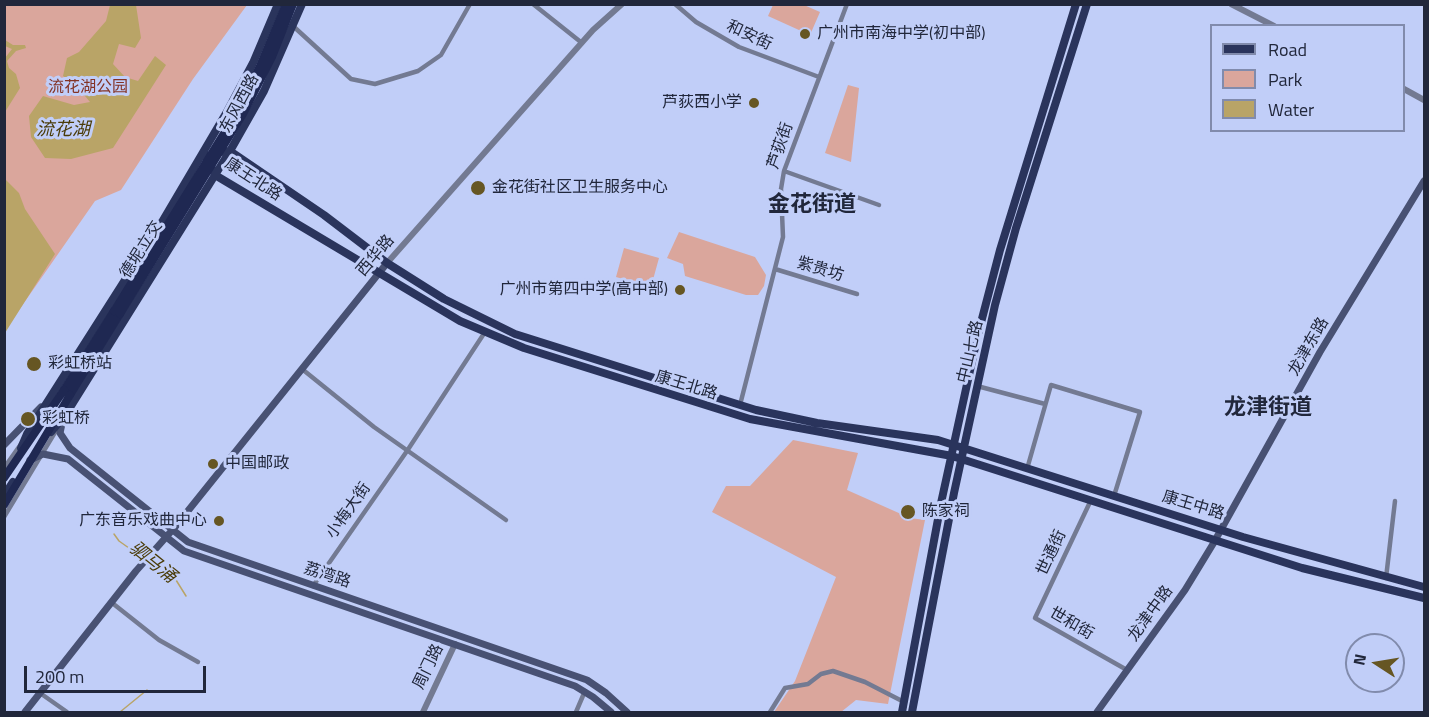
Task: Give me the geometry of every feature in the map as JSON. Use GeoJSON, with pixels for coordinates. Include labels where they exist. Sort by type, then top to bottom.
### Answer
{"type":"FeatureCollection","features":[{"type":"Feature","properties":{"kind":"highway","name":"德坭立交"},"geometry":{"type":"LineString","coordinates":[[4,478],[64,390],[218,145],[249,87],[286,4]]}},
{"type":"Feature","properties":{"kind":"highway","name":"德坭立交"},"geometry":{"type":"LineString","coordinates":[[4,505],[233,131],[264,73],[293,4]]}},
{"type":"Feature","properties":{"kind":"main road","name":"东风西路"},"geometry":{"type":"LineString","coordinates":[[27,434],[204,152],[237,95],[278,4]]}},
{"type":"Feature","properties":{"kind":"main road","name":"东风西路"},"geometry":{"type":"LineString","coordinates":[[66,414],[230,151],[255,106],[302,4]]}},
{"type":"Feature","properties":{"kind":"main road","name":"中山七路"},"geometry":{"type":"LineString","coordinates":[[902,712],[941,503],[995,266],[1076,4]]}},
{"type":"Feature","properties":{"kind":"main road","name":"中山七路"},"geometry":{"type":"LineString","coordinates":[[912,712],[951,505],[1009,253],[1087,4]]}},
{"type":"Feature","properties":{"kind":"main road","name":"康王北路"},"geometry":{"type":"LineString","coordinates":[[955,446],[915,435],[810,422],[740,405],[515,334],[462,309],[387,263],[324,215],[230,151],[204,152],[215,175],[460,321],[539,354],[782,427],[961,459]]}},
{"type":"Feature","properties":{"kind":"main road","name":"龙津东路"},"geometry":{"type":"LineString","coordinates":[[1221,529],[1320,352],[1425,181]]}},
{"type":"Feature","properties":{"kind":"main road","name":"西华路"},"geometry":{"type":"LineString","coordinates":[[111,602],[173,529],[387,263]]}},
{"type":"Feature","properties":{"kind":"main road"},"geometry":{"type":"LineString","coordinates":[[4,445],[50,399]]}},
{"type":"Feature","properties":{"kind":"main road"},"geometry":{"type":"LineString","coordinates":[[4,496],[24,466],[66,414]]}},
{"type":"Feature","properties":{"kind":"main road","name":"荔湾路"},"geometry":{"type":"LineString","coordinates":[[66,414],[60,426],[65,443],[188,542],[460,634],[586,680],[606,693],[627,712]]}},
{"type":"Feature","properties":{"kind":"main road"},"geometry":{"type":"LineString","coordinates":[[4,485],[27,434]]}},
{"type":"Feature","properties":{"kind":"main road","name":"康王中路"},"geometry":{"type":"LineString","coordinates":[[955,446],[1221,529],[1386,578],[1425,587]]}},
{"type":"Feature","properties":{"kind":"main road"},"geometry":{"type":"LineString","coordinates":[[24,466],[43,454]]}},
{"type":"Feature","properties":{"kind":"main road","name":"荔湾路"},"geometry":{"type":"LineString","coordinates":[[43,454],[68,459],[184,551],[585,691],[610,712]]}},
{"type":"Feature","properties":{"kind":"main road","name":"康王中路"},"geometry":{"type":"LineString","coordinates":[[961,459],[1302,568],[1425,598]]}},
{"type":"Feature","properties":{"kind":"main road"},"geometry":{"type":"LineString","coordinates":[[941,503],[951,505]]}},
{"type":"Feature","properties":{"kind":"main road","name":"龙津中路"},"geometry":{"type":"LineString","coordinates":[[1097,712],[1185,590],[1221,529]]}},
{"type":"Feature","properties":{"kind":"main road"},"geometry":{"type":"LineString","coordinates":[[184,551],[188,542]]}},
{"type":"Feature","properties":{"kind":"main road"},"geometry":{"type":"LineString","coordinates":[[24,712],[111,602]]}},
{"type":"Feature","properties":{"kind":"street"},"geometry":{"type":"LineString","coordinates":[[293,26],[351,79],[375,84],[418,71],[441,55],[470,4]]}},
{"type":"Feature","properties":{"kind":"street"},"geometry":{"type":"LineString","coordinates":[[533,4],[582,43]]}},
{"type":"Feature","properties":{"kind":"street","name":"西华路"},"geometry":{"type":"LineString","coordinates":[[387,263],[582,43],[622,4]]}},
{"type":"Feature","properties":{"kind":"street","name":"和安街"},"geometry":{"type":"LineString","coordinates":[[675,4],[696,22],[739,47],[819,76]]}},
{"type":"Feature","properties":{"kind":"street","name":"芦荻街"},"geometry":{"type":"LineString","coordinates":[[740,405],[783,237],[781,189],[784,171],[847,4]]}},
{"type":"Feature","properties":{"kind":"street"},"geometry":{"type":"LineString","coordinates":[[1231,4],[1270,24]]}},
{"type":"Feature","properties":{"kind":"street"},"geometry":{"type":"LineString","coordinates":[[1405,90],[1425,100]]}},
{"type":"Feature","properties":{"kind":"street"},"geometry":{"type":"LineString","coordinates":[[237,95],[255,106]]}},
{"type":"Feature","properties":{"kind":"street"},"geometry":{"type":"LineString","coordinates":[[784,171],[879,205]]}},
{"type":"Feature","properties":{"kind":"street"},"geometry":{"type":"LineString","coordinates":[[162,222],[178,232]]}},
{"type":"Feature","properties":{"kind":"street","name":"紫贵坊"},"geometry":{"type":"LineString","coordinates":[[775,269],[857,294]]}},
{"type":"Feature","properties":{"kind":"street"},"geometry":{"type":"LineString","coordinates":[[400,286],[398,278],[408,275]]}},
{"type":"Feature","properties":{"kind":"street"},"geometry":{"type":"LineString","coordinates":[[115,296],[132,307]]}},
{"type":"Feature","properties":{"kind":"street","name":"小梅大街"},"geometry":{"type":"LineString","coordinates":[[313,586],[407,451],[485,332]]}},
{"type":"Feature","properties":{"kind":"street"},"geometry":{"type":"LineString","coordinates":[[302,369],[407,451],[506,520]]}},
{"type":"Feature","properties":{"kind":"street"},"geometry":{"type":"LineString","coordinates":[[1026,469],[1051,385],[1140,412],[1114,496]]}},
{"type":"Feature","properties":{"kind":"street"},"geometry":{"type":"LineString","coordinates":[[977,386],[1046,404]]}},
{"type":"Feature","properties":{"kind":"street","name":"东风西路"},"geometry":{"type":"LineString","coordinates":[[4,517],[66,414]]}},
{"type":"Feature","properties":{"kind":"street","name":"东风西路"},"geometry":{"type":"LineString","coordinates":[[4,468],[27,434]]}},
{"type":"Feature","properties":{"kind":"street","name":"世通街"},"geometry":{"type":"LineString","coordinates":[[1035,618],[1091,500]]}},
{"type":"Feature","properties":{"kind":"street"},"geometry":{"type":"LineString","coordinates":[[1386,578],[1395,501]]}},
{"type":"Feature","properties":{"kind":"street"},"geometry":{"type":"LineString","coordinates":[[111,602],[159,640],[198,662]]}},
{"type":"Feature","properties":{"kind":"street","name":"世和街"},"geometry":{"type":"LineString","coordinates":[[1035,618],[1127,670]]}},
{"type":"Feature","properties":{"kind":"street","name":"周门路"},"geometry":{"type":"LineString","coordinates":[[423,712],[460,634]]}},
{"type":"Feature","properties":{"kind":"street"},"geometry":{"type":"LineString","coordinates":[[770,712],[785,688],[808,684],[821,674],[833,671],[865,682],[904,702]]}},
{"type":"Feature","properties":{"kind":"street"},"geometry":{"type":"LineString","coordinates":[[576,712],[585,691]]}},
{"type":"Feature","properties":{"kind":"street"},"geometry":{"type":"LineString","coordinates":[[40,693],[67,712]]}},
{"type":"Feature","properties":{"kind":"green space","name":"流花湖公园"},"geometry":{"type":"Polygon","coordinates":[[[5,5],[247,5],[193,79],[121,190],[95,201],[5,330],[5,5]]]}},
{"type":"Feature","properties":{"kind":"green space"},"geometry":{"type":"Polygon","coordinates":[[[773,5],[804,5],[820,12],[810,35],[768,16],[773,5]]]}},
{"type":"Feature","properties":{"kind":"green space"},"geometry":{"type":"Polygon","coordinates":[[[848,85],[859,88],[851,162],[825,153],[848,85]]]}},
{"type":"Feature","properties":{"kind":"green space"},"geometry":{"type":"Polygon","coordinates":[[[679,232],[755,257],[766,275],[764,286],[758,295],[746,295],[685,276],[683,264],[667,258],[679,232]]]}},
{"type":"Feature","properties":{"kind":"green space"},"geometry":{"type":"Polygon","coordinates":[[[624,248],[659,258],[651,287],[616,277],[624,248]]]}},
{"type":"Feature","properties":{"kind":"green space"},"geometry":{"type":"Polygon","coordinates":[[[793,440],[858,453],[847,490],[910,518],[925,520],[888,704],[856,700],[841,712],[774,712],[795,681],[836,577],[712,512],[726,486],[750,486],[793,440]]]}},
{"type":"Feature","properties":{"kind":"water","name":"流花湖"},"geometry":{"type":"Polygon","coordinates":[[[110,5],[136,5],[141,38],[135,48],[119,44],[113,64],[125,77],[138,81],[155,56],[166,65],[113,148],[71,159],[45,158],[31,137],[29,116],[43,96],[74,105],[90,102],[75,84],[63,76],[67,58],[79,52],[106,21],[110,5]]]}},
{"type":"Feature","properties":{"kind":"water","name":"流花湖"},"geometry":{"type":"Polygon","coordinates":[[[5,40],[13,45],[25,45],[26,48],[16,51],[7,61],[9,68],[16,74],[20,88],[5,112],[5,58],[12,49],[5,46],[5,40]]]}},
{"type":"Feature","properties":{"kind":"water","name":"流花湖"},"geometry":{"type":"Polygon","coordinates":[[[5,179],[19,193],[25,209],[55,254],[5,333],[5,179]]]}},
{"type":"Feature","properties":{"kind":"waterway","name":"驷马涌"},"geometry":{"type":"LineString","coordinates":[[114,534],[119,541],[143,558]]}},
{"type":"Feature","properties":{"kind":"waterway","name":"驷马涌"},"geometry":{"type":"LineString","coordinates":[[147,560],[176,580],[186,596]]}},
{"type":"Feature","properties":{"kind":"waterway","name":"驷马涌"},"geometry":{"type":"LineString","coordinates":[[120,712],[147,690]]}},
{"type":"Feature","properties":{"kind":"place","name":"广州市南海中学(初中部)"},"geometry":{"type":"Point","coordinates":[805,34]}},
{"type":"Feature","properties":{"kind":"place","name":"芦荻西小学"},"geometry":{"type":"Point","coordinates":[754,103]}},
{"type":"Feature","properties":{"kind":"place","name":"金花街社区卫生服务中心"},"geometry":{"type":"Point","coordinates":[478,188]}},
{"type":"Feature","properties":{"kind":"place","name":"广州市第四中学(高中部)"},"geometry":{"type":"Point","coordinates":[680,290]}},
{"type":"Feature","properties":{"kind":"place","name":"彩虹桥站"},"geometry":{"type":"Point","coordinates":[34,364]}},
{"type":"Feature","properties":{"kind":"place","name":"彩虹桥"},"geometry":{"type":"Point","coordinates":[28,419]}},
{"type":"Feature","properties":{"kind":"place","name":"中国邮政"},"geometry":{"type":"Point","coordinates":[213,464]}},
{"type":"Feature","properties":{"kind":"place","name":"陈家祠"},"geometry":{"type":"Point","coordinates":[908,512]}},
{"type":"Feature","properties":{"kind":"place","name":"广东音乐戏曲中心"},"geometry":{"type":"Point","coordinates":[219,521]}},
{"type":"Feature","properties":{"kind":"district","name":"金花街道"},"geometry":{"type":"Point","coordinates":[812,206]}},
{"type":"Feature","properties":{"kind":"district","name":"龙津街道"},"geometry":{"type":"Point","coordinates":[1268,409]}}]}
